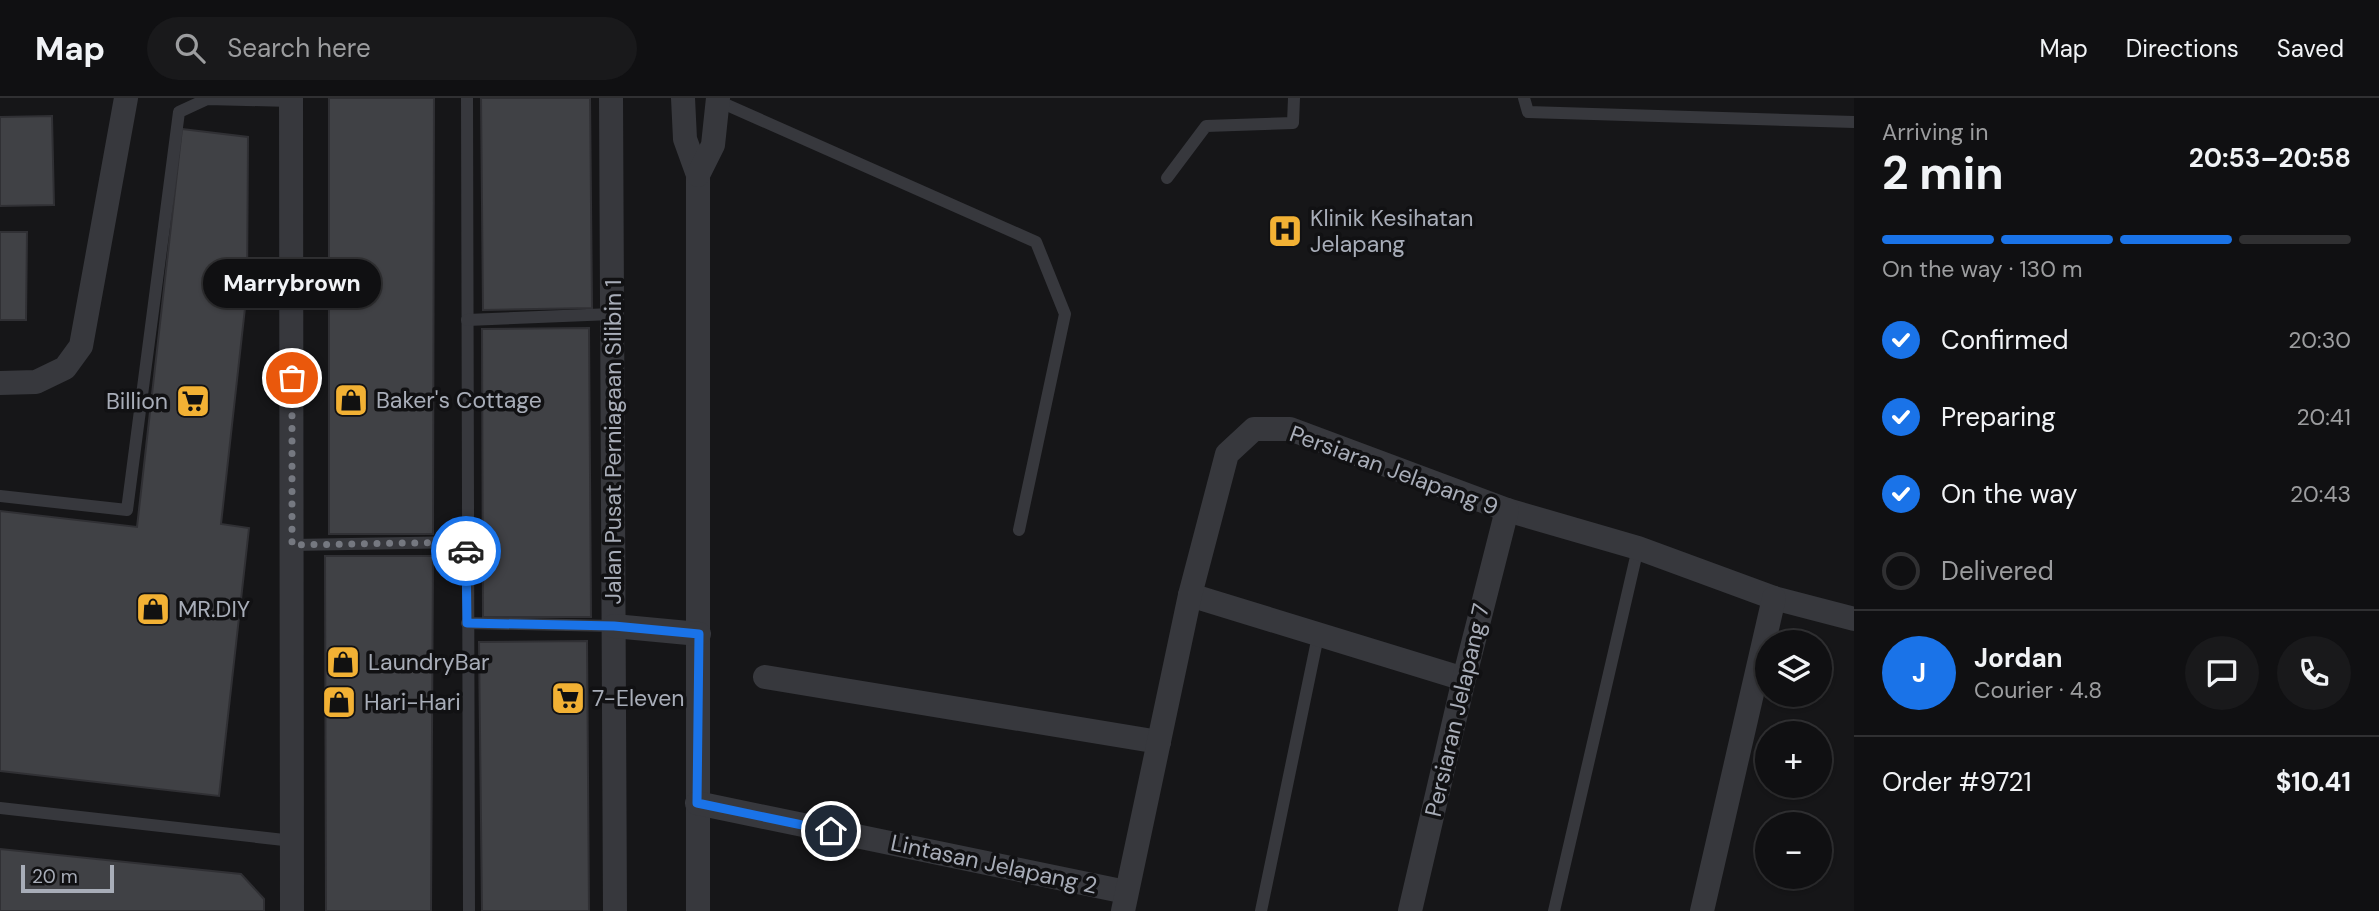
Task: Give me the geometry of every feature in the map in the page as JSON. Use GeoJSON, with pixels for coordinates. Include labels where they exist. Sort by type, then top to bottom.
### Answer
{"type":"FeatureCollection","features":[{"type":"Feature","properties":{"kind":"street"},"geometry":{"type":"LineString","coordinates":[[0,383],[36,382],[65,368],[81,346],[126,98]]}},
{"type":"Feature","properties":{"kind":"street","name":"Jalan Pusat Perniagaan Silibin 1"},"geometry":{"type":"LineString","coordinates":[[611,98],[615,911]]}},
{"type":"Feature","properties":{"kind":"street"},"geometry":{"type":"LineString","coordinates":[[683,98],[685,139],[698,175],[698,911]]}},
{"type":"Feature","properties":{"kind":"street"},"geometry":{"type":"LineString","coordinates":[[291,99],[292,911]]}},
{"type":"Feature","properties":{"kind":"street"},"geometry":{"type":"LineString","coordinates":[[698,175],[713,145],[718,100]]}},
{"type":"Feature","properties":{"kind":"street","name":"Persiaran Jelapang 9"},"geometry":{"type":"LineString","coordinates":[[1125,901],[1190,596],[1227,454],[1254,429],[1290,429],[1507,510],[1638,548],[1774,597],[1854,619]]}},
{"type":"Feature","properties":{"kind":"street","name":"Persiaran Jelapang 7"},"geometry":{"type":"LineString","coordinates":[[1410,911],[1507,510]]}},
{"type":"Feature","properties":{"kind":"street"},"geometry":{"type":"LineString","coordinates":[[1190,596],[1464,679]]}},
{"type":"Feature","properties":{"kind":"street"},"geometry":{"type":"LineString","coordinates":[[1702,911],[1774,597]]}},
{"type":"Feature","properties":{"kind":"street"},"geometry":{"type":"LineString","coordinates":[[614,626],[699,634]]}},
{"type":"Feature","properties":{"kind":"street"},"geometry":{"type":"LineString","coordinates":[[765,677],[1159,742]]}},
{"type":"Feature","properties":{"kind":"street","name":"Lintasan Jelapang 2"},"geometry":{"type":"LineString","coordinates":[[697,803],[1125,901]]}},
{"type":"Feature","properties":{"kind":"lane"},"geometry":{"type":"LineString","coordinates":[[467,98],[469,911]]}},
{"type":"Feature","properties":{"kind":"lane"},"geometry":{"type":"LineString","coordinates":[[1167,178],[1206,126],[1293,123],[1294,98]]}},
{"type":"Feature","properties":{"kind":"lane"},"geometry":{"type":"LineString","coordinates":[[1524,98],[1528,112],[1854,122]]}},
{"type":"Feature","properties":{"kind":"lane"},"geometry":{"type":"LineString","coordinates":[[0,496],[127,510],[179,112],[207,99],[291,99]]}},
{"type":"Feature","properties":{"kind":"lane"},"geometry":{"type":"LineString","coordinates":[[718,100],[1036,242],[1065,314],[1019,530]]}},
{"type":"Feature","properties":{"kind":"lane"},"geometry":{"type":"LineString","coordinates":[[467,320],[612,314]]}},
{"type":"Feature","properties":{"kind":"lane"},"geometry":{"type":"LineString","coordinates":[[292,545],[466,542]]}},
{"type":"Feature","properties":{"kind":"lane"},"geometry":{"type":"LineString","coordinates":[[1554,911],[1638,548]]}},
{"type":"Feature","properties":{"kind":"lane"},"geometry":{"type":"LineString","coordinates":[[467,623],[614,626]]}},
{"type":"Feature","properties":{"kind":"lane"},"geometry":{"type":"LineString","coordinates":[[1261,911],[1318,636]]}},
{"type":"Feature","properties":{"kind":"lane"},"geometry":{"type":"LineString","coordinates":[[0,808],[293,841]]}},
{"type":"Feature","properties":{"kind":"building"},"geometry":{"type":"Polygon","coordinates":[[[329,98],[434,98],[433,534],[329,534],[329,98]]]}},
{"type":"Feature","properties":{"kind":"building"},"geometry":{"type":"Polygon","coordinates":[[[481,98],[590,98],[592,308],[483,310],[481,98]]]}},
{"type":"Feature","properties":{"kind":"building"},"geometry":{"type":"Polygon","coordinates":[[[52,116],[54,205],[0,206],[0,117],[52,116]]]}},
{"type":"Feature","properties":{"kind":"building","name":"Billion"},"geometry":{"type":"Polygon","coordinates":[[[182,129],[248,137],[247,290],[221,524],[249,528],[219,796],[0,771],[0,511],[137,527],[182,129]]]}},
{"type":"Feature","properties":{"kind":"building"},"geometry":{"type":"Polygon","coordinates":[[[0,232],[27,232],[26,320],[0,320],[0,232]]]}},
{"type":"Feature","properties":{"kind":"building"},"geometry":{"type":"Polygon","coordinates":[[[589,328],[591,617],[483,617],[482,329],[589,328]]]}},
{"type":"Feature","properties":{"kind":"building"},"geometry":{"type":"Polygon","coordinates":[[[325,556],[433,556],[431,911],[326,911],[325,556]]]}},
{"type":"Feature","properties":{"kind":"building"},"geometry":{"type":"Polygon","coordinates":[[[587,641],[589,911],[482,911],[479,642],[587,641]]]}},
{"type":"Feature","properties":{"kind":"building"},"geometry":{"type":"Polygon","coordinates":[[[0,849],[241,874],[264,899],[264,911],[0,911],[0,849]]]}},
{"type":"Feature","properties":{"kind":"way so far"},"geometry":{"type":"LineString","coordinates":[[292,378],[292,545],[466,542],[466,551]]}},
{"type":"Feature","properties":{"kind":"place","name":"Klinik Kesihatan Jelapang"},"geometry":{"type":"Point","coordinates":[1285,231]}},
{"type":"Feature","properties":{"kind":"place","name":"Marrybrown"},"geometry":{"type":"Point","coordinates":[292,378]}},
{"type":"Feature","properties":{"kind":"place","name":"Baker's Cottage"},"geometry":{"type":"Point","coordinates":[351,400]}},
{"type":"Feature","properties":{"kind":"place","name":"Billion"},"geometry":{"type":"Point","coordinates":[193,401]}},
{"type":"Feature","properties":{"kind":"place","name":"MR.DIY"},"geometry":{"type":"Point","coordinates":[153,609]}},
{"type":"Feature","properties":{"kind":"place","name":"LaundryBar"},"geometry":{"type":"Point","coordinates":[343,662]}},
{"type":"Feature","properties":{"kind":"place","name":"7-Eleven"},"geometry":{"type":"Point","coordinates":[568,698]}},
{"type":"Feature","properties":{"kind":"place","name":"Hari-Hari"},"geometry":{"type":"Point","coordinates":[339,702]}},
{"type":"Feature","properties":{"kind":"route"},"geometry":{"type":"LineString","coordinates":[[466,551],[467,623],[614,626],[699,634],[697,803],[831,831]]}}]}
